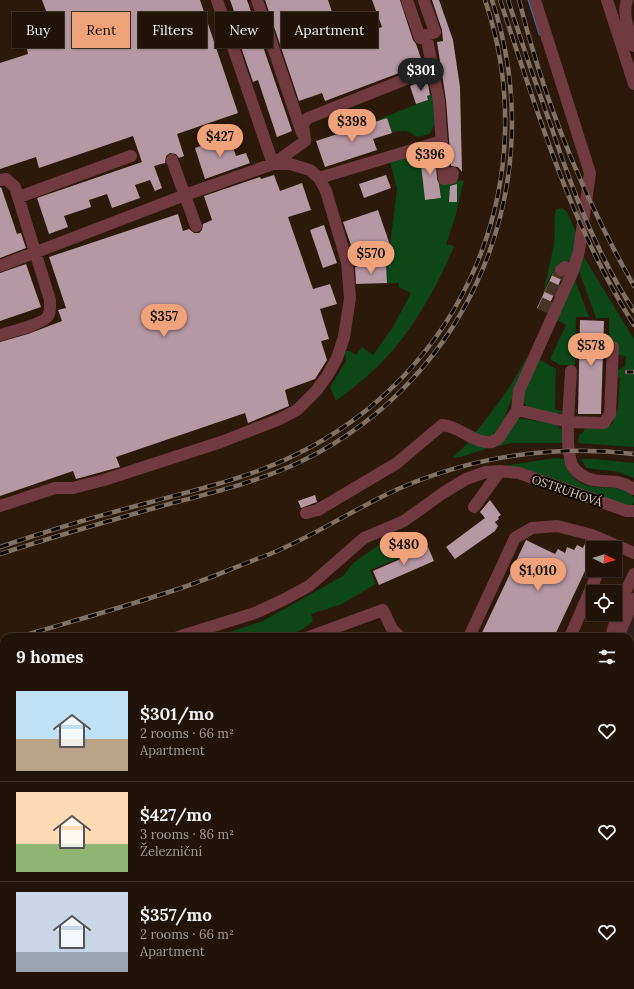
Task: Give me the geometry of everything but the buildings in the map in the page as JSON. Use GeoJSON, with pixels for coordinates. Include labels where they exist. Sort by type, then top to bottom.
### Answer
{"type":"FeatureCollection","features":[{"type":"Feature","properties":{"kind":"street"},"geometry":{"type":"LineString","coordinates":[[217,0],[273,164]]}},
{"type":"Feature","properties":{"kind":"street"},"geometry":{"type":"LineString","coordinates":[[257,0],[305,141]]}},
{"type":"Feature","properties":{"kind":"street"},"geometry":{"type":"LineString","coordinates":[[407,0],[420,38],[435,32],[424,1]]}},
{"type":"Feature","properties":{"kind":"street"},"geometry":{"type":"LineString","coordinates":[[306,513],[318,510],[398,463],[442,425],[453,428],[480,441],[492,442],[499,438],[517,410],[518,391],[567,270],[579,251],[590,173],[535,0]]}},
{"type":"Feature","properties":{"kind":"street"},"geometry":{"type":"LineString","coordinates":[[607,0],[634,84]]}},
{"type":"Feature","properties":{"kind":"street"},"geometry":{"type":"LineString","coordinates":[[627,0],[625,8],[626,22],[634,46]]}},
{"type":"Feature","properties":{"kind":"street"},"geometry":{"type":"LineString","coordinates":[[426,35],[434,68],[439,101],[444,179],[450,179],[453,173]]}},
{"type":"Feature","properties":{"kind":"street"},"geometry":{"type":"LineString","coordinates":[[305,141],[303,124],[308,118],[434,68]]}},
{"type":"Feature","properties":{"kind":"street"},"geometry":{"type":"LineString","coordinates":[[0,266],[185,195],[273,164],[305,141]]}},
{"type":"Feature","properties":{"kind":"street"},"geometry":{"type":"LineString","coordinates":[[319,178],[442,141]]}},
{"type":"Feature","properties":{"kind":"street"},"geometry":{"type":"LineString","coordinates":[[18,197],[131,156]]}},
{"type":"Feature","properties":{"kind":"street"},"geometry":{"type":"LineString","coordinates":[[172,160],[196,226]]}},
{"type":"Feature","properties":{"kind":"street"},"geometry":{"type":"LineString","coordinates":[[0,506],[55,488],[73,488],[104,480],[221,442],[280,419],[297,410],[312,396],[327,376],[337,358],[344,337],[350,298],[347,262],[326,191],[319,178],[310,170],[290,164],[273,164]]}},
{"type":"Feature","properties":{"kind":"street"},"geometry":{"type":"LineString","coordinates":[[0,180],[6,179],[15,187],[50,300],[48,317],[42,321],[0,335]]}},
{"type":"Feature","properties":{"kind":"street"},"geometry":{"type":"LineString","coordinates":[[517,410],[569,422],[604,423],[609,418],[618,362],[613,347]]}},
{"type":"Feature","properties":{"kind":"street","name":"OSTRUHOVÁ"},"geometry":{"type":"LineString","coordinates":[[571,371],[569,422],[570,458],[577,471],[587,478],[619,481],[634,489]]}},
{"type":"Feature","properties":{"kind":"street"},"geometry":{"type":"LineString","coordinates":[[474,507],[500,471]]}},
{"type":"Feature","properties":{"kind":"street","name":"OSTRUHOVÁ"},"geometry":{"type":"LineString","coordinates":[[191,633],[255,613],[309,586],[364,538],[404,521],[443,493],[466,479],[486,472],[500,471],[519,473],[620,509],[634,511]]}},
{"type":"Feature","properties":{"kind":"street"},"geometry":{"type":"LineString","coordinates":[[471,633],[515,538],[532,528],[557,526],[592,535],[602,541]]}},
{"type":"Feature","properties":{"kind":"street"},"geometry":{"type":"LineString","coordinates":[[622,549],[634,553]]}},
{"type":"Feature","properties":{"kind":"street"},"geometry":{"type":"LineString","coordinates":[[615,633],[621,601],[634,574]]}},
{"type":"Feature","properties":{"kind":"street"},"geometry":{"type":"LineString","coordinates":[[572,633],[596,577]]}},
{"type":"Feature","properties":{"kind":"street"},"geometry":{"type":"LineString","coordinates":[[616,633],[634,599]]}},
{"type":"Feature","properties":{"kind":"street"},"geometry":{"type":"LineString","coordinates":[[320,633],[383,610],[392,629],[396,633]]}},
{"type":"Feature","properties":{"kind":"shaded area"},"geometry":{"type":"Polygon","coordinates":[[[634,590],[634,633],[619,633],[634,590]]]}},
{"type":"Feature","properties":{"kind":"green space"},"geometry":{"type":"Polygon","coordinates":[[[437,93],[437,119],[430,134],[417,137],[405,131],[392,133],[387,118],[374,121],[428,100],[427,96],[437,93]]]}},
{"type":"Feature","properties":{"kind":"green space"},"geometry":{"type":"Polygon","coordinates":[[[420,150],[425,200],[441,198],[439,183],[464,180],[455,218],[446,244],[454,246],[430,295],[410,328],[398,344],[374,370],[336,401],[330,387],[346,361],[345,351],[350,351],[356,355],[362,347],[373,355],[393,327],[411,293],[399,287],[399,283],[387,283],[385,265],[358,266],[374,254],[378,249],[390,245],[397,189],[390,162],[420,150]]]}},
{"type":"Feature","properties":{"kind":"green space"},"geometry":{"type":"Polygon","coordinates":[[[562,208],[567,212],[578,237],[570,261],[559,264],[552,273],[543,294],[554,244],[555,213],[557,209],[562,208]]]}},
{"type":"Feature","properties":{"kind":"green space"},"geometry":{"type":"Polygon","coordinates":[[[582,254],[634,339],[634,447],[578,443],[579,435],[584,431],[585,427],[608,427],[613,423],[615,412],[618,410],[620,377],[616,376],[618,370],[625,366],[626,357],[620,355],[609,344],[609,318],[596,318],[579,271],[582,254]]]}},
{"type":"Feature","properties":{"kind":"green space"},"geometry":{"type":"Polygon","coordinates":[[[575,280],[589,317],[576,317],[575,365],[560,365],[550,359],[566,325],[557,320],[575,280]]]}},
{"type":"Feature","properties":{"kind":"green space"},"geometry":{"type":"Polygon","coordinates":[[[528,354],[504,420],[492,436],[488,438],[474,434],[503,396],[528,354]]]}},
{"type":"Feature","properties":{"kind":"green space"},"geometry":{"type":"Polygon","coordinates":[[[539,359],[556,369],[555,409],[563,412],[556,414],[527,407],[524,401],[523,395],[526,383],[539,359]]]}},
{"type":"Feature","properties":{"kind":"green space"},"geometry":{"type":"Polygon","coordinates":[[[518,418],[555,424],[561,429],[564,443],[512,443],[495,447],[518,418]]]}},
{"type":"Feature","properties":{"kind":"green space"},"geometry":{"type":"Polygon","coordinates":[[[469,442],[488,448],[461,457],[452,458],[469,442]]]}},
{"type":"Feature","properties":{"kind":"green space"},"geometry":{"type":"Polygon","coordinates":[[[555,458],[565,459],[570,473],[578,481],[588,485],[619,489],[628,492],[634,498],[634,502],[631,506],[497,467],[555,458]]]}},
{"type":"Feature","properties":{"kind":"green space"},"geometry":{"type":"Polygon","coordinates":[[[581,459],[634,463],[634,478],[619,472],[586,468],[581,459]]]}},
{"type":"Feature","properties":{"kind":"green space"},"geometry":{"type":"Polygon","coordinates":[[[389,538],[395,541],[401,550],[402,557],[370,570],[376,584],[342,604],[311,614],[313,621],[303,629],[294,633],[227,633],[263,621],[343,576],[353,563],[389,538]]]}},
{"type":"Feature","properties":{"kind":"waterway"},"geometry":{"type":"LineString","coordinates":[[529,0],[540,34]]}},
{"type":"Feature","properties":{"kind":"tunnel"},"geometry":{"type":"LineString","coordinates":[[543,311],[561,270]]}},
{"type":"Feature","properties":{"kind":"railway"},"geometry":{"type":"LineString","coordinates":[[0,547],[94,517],[241,477],[276,464],[293,456],[353,420],[404,375],[445,323],[476,265],[496,202],[505,136],[501,68],[485,0]]}},
{"type":"Feature","properties":{"kind":"railway"},"geometry":{"type":"LineString","coordinates":[[0,554],[98,524],[231,487],[285,469],[302,461],[362,425],[412,379],[453,326],[484,267],[503,203],[512,136],[508,68],[492,0]]}},
{"type":"Feature","properties":{"kind":"railway"},"geometry":{"type":"LineString","coordinates":[[500,0],[542,126],[573,208],[611,287],[634,325]]}},
{"type":"Feature","properties":{"kind":"railway"},"geometry":{"type":"LineString","coordinates":[[508,0],[576,196],[608,266],[634,311]]}},
{"type":"Feature","properties":{"kind":"railway"},"geometry":{"type":"LineString","coordinates":[[519,0],[540,74],[567,147],[598,218],[634,286]]}},
{"type":"Feature","properties":{"kind":"railway"},"geometry":{"type":"LineString","coordinates":[[627,372],[633,372]]}},
{"type":"Feature","properties":{"kind":"railway"},"geometry":{"type":"LineString","coordinates":[[33,633],[141,601],[214,576],[286,547],[398,489],[454,469],[484,461],[543,452],[604,451],[634,454]]}}]}
